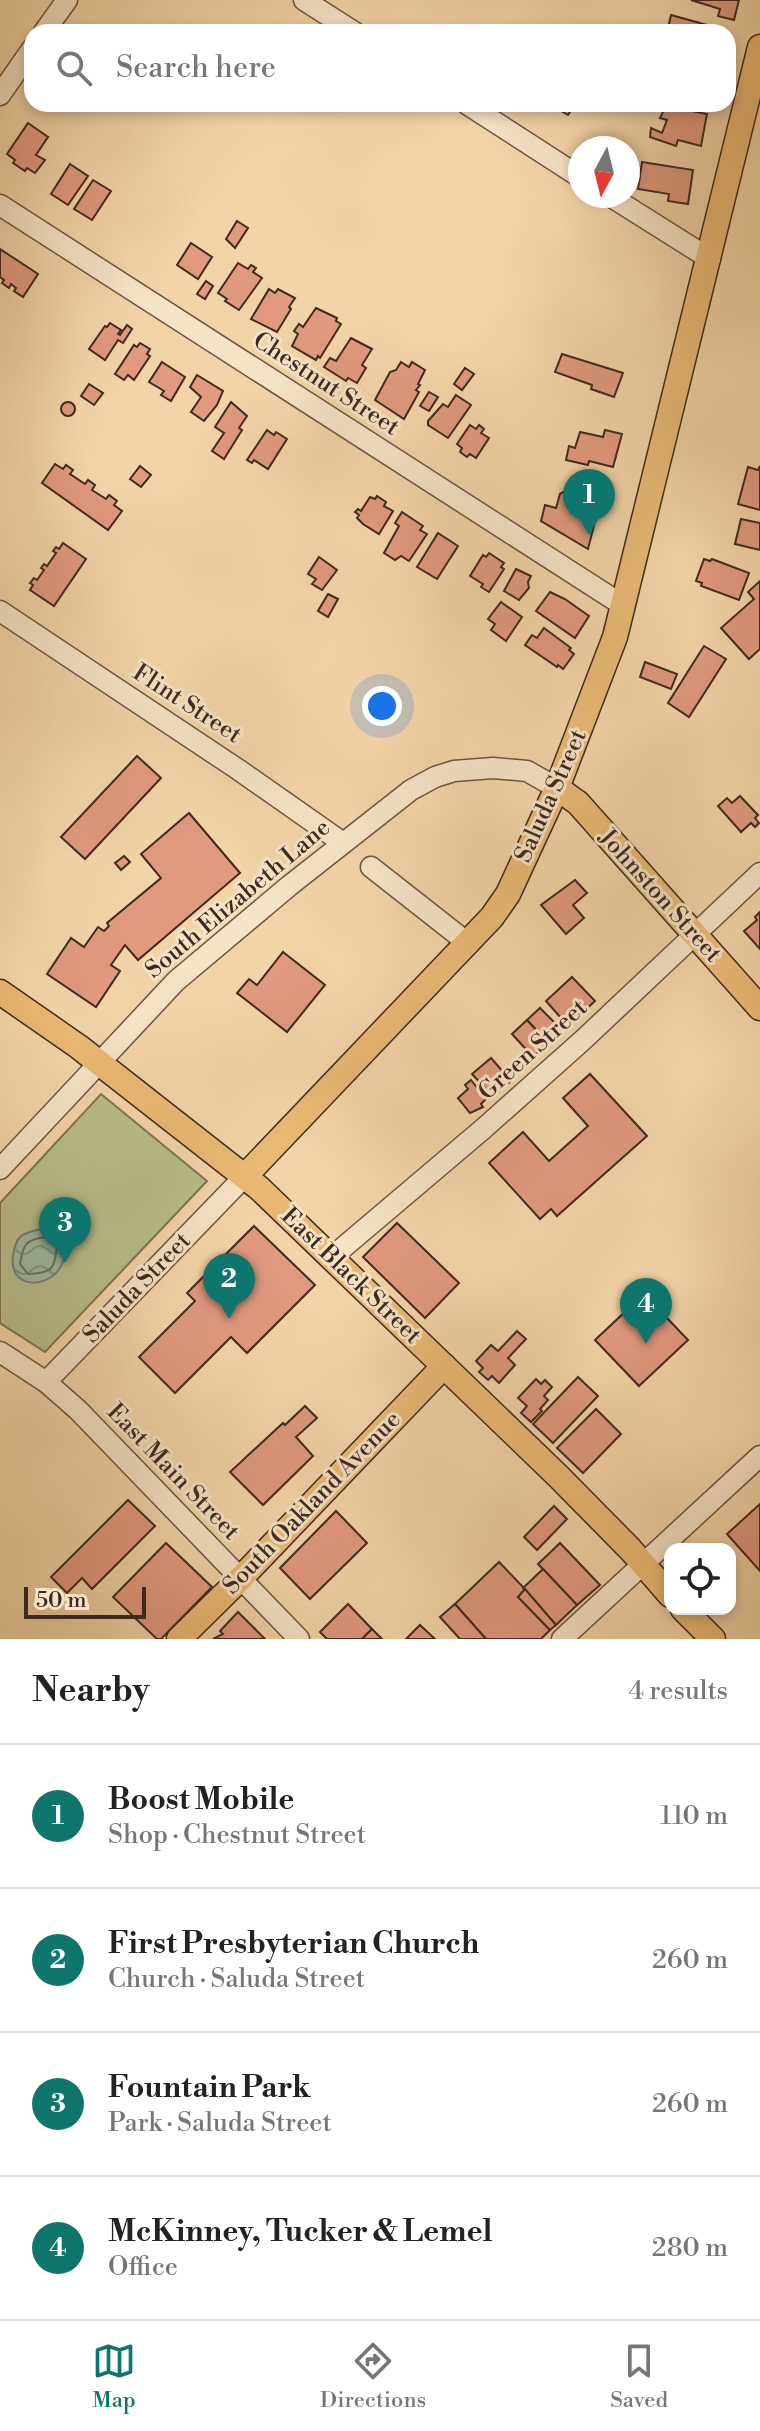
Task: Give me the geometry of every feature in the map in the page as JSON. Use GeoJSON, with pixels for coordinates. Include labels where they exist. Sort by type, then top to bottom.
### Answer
{"type":"FeatureCollection","features":[{"type":"Feature","properties":{"kind":"main road","name":"Saluda Street"},"geometry":{"type":"LineString","coordinates":[[245,1176],[492,917],[508,894],[557,788],[610,651],[624,606],[710,259],[753,107],[760,47]]}},
{"type":"Feature","properties":{"kind":"main road","name":"Johnston Street"},"geometry":{"type":"LineString","coordinates":[[557,788],[578,803],[760,1008]]}},
{"type":"Feature","properties":{"kind":"main road","name":"East Black Street"},"geometry":{"type":"LineString","coordinates":[[0,992],[245,1176],[558,1476],[664,1588]]}},
{"type":"Feature","properties":{"kind":"main road","name":"South Oakland Avenue"},"geometry":{"type":"LineString","coordinates":[[179,1639],[444,1366]]}},
{"type":"Feature","properties":{"kind":"main road"},"geometry":{"type":"LineString","coordinates":[[689,1615],[713,1639]]}},
{"type":"Feature","properties":{"kind":"street"},"geometry":{"type":"LineString","coordinates":[[50,24],[67,0]]}},
{"type":"Feature","properties":{"kind":"street"},"geometry":{"type":"LineString","coordinates":[[304,0],[342,24]]}},
{"type":"Feature","properties":{"kind":"street"},"geometry":{"type":"LineString","coordinates":[[0,95],[24,60]]}},
{"type":"Feature","properties":{"kind":"street"},"geometry":{"type":"LineString","coordinates":[[479,112],[568,169]]}},
{"type":"Feature","properties":{"kind":"street","name":"Chestnut Street"},"geometry":{"type":"LineString","coordinates":[[0,205],[624,606]]}},
{"type":"Feature","properties":{"kind":"street"},"geometry":{"type":"LineString","coordinates":[[629,208],[710,259]]}},
{"type":"Feature","properties":{"kind":"street","name":"Flint Street"},"geometry":{"type":"LineString","coordinates":[[0,611],[343,843]]}},
{"type":"Feature","properties":{"kind":"street","name":"South Elizabeth Lane"},"geometry":{"type":"LineString","coordinates":[[0,1169],[176,981],[411,790],[454,771],[493,768],[536,775],[557,788]]}},
{"type":"Feature","properties":{"kind":"street"},"geometry":{"type":"LineString","coordinates":[[371,867],[469,944]]}},
{"type":"Feature","properties":{"kind":"street","name":"Green Street"},"geometry":{"type":"LineString","coordinates":[[332,1257],[483,1129],[760,873]]}},
{"type":"Feature","properties":{"kind":"street","name":"Saluda Street"},"geometry":{"type":"LineString","coordinates":[[46,1382],[245,1176]]}},
{"type":"Feature","properties":{"kind":"street","name":"East Main Street"},"geometry":{"type":"LineString","coordinates":[[0,1352],[46,1382],[78,1410],[299,1639]]}},
{"type":"Feature","properties":{"kind":"street"},"geometry":{"type":"LineString","coordinates":[[562,1639],[760,1456]]}},
{"type":"Feature","properties":{"kind":"green space"},"geometry":{"type":"Polygon","coordinates":[[[101,1094],[207,1181],[45,1352],[0,1323],[0,1203],[101,1094]]]}},
{"type":"Feature","properties":{"kind":"water"},"geometry":{"type":"Polygon","coordinates":[[[46,1228],[54,1230],[64,1242],[64,1258],[59,1270],[50,1278],[29,1282],[20,1278],[14,1269],[14,1248],[23,1235],[46,1228]]]}},
{"type":"Feature","properties":{"kind":"building"},"geometry":{"type":"Polygon","coordinates":[[[691,0],[739,0],[734,20],[718,16],[720,9],[691,0]]]}},
{"type":"Feature","properties":{"kind":"building"},"geometry":{"type":"Polygon","coordinates":[[[671,15],[703,24],[669,24],[671,15]]]}},
{"type":"Feature","properties":{"kind":"building"},"geometry":{"type":"Polygon","coordinates":[[[663,112],[707,114],[701,146],[678,140],[676,146],[650,137],[651,128],[662,133],[667,120],[660,118],[663,112]]]}},
{"type":"Feature","properties":{"kind":"building"},"geometry":{"type":"Polygon","coordinates":[[[28,123],[48,137],[36,155],[45,160],[35,173],[13,163],[15,160],[7,154],[28,123]]]}},
{"type":"Feature","properties":{"kind":"building"},"geometry":{"type":"Polygon","coordinates":[[[642,162],[693,170],[688,204],[668,201],[669,194],[640,189],[642,162]]]}},
{"type":"Feature","properties":{"kind":"building"},"geometry":{"type":"Polygon","coordinates":[[[70,164],[88,176],[68,205],[51,194],[70,164]]]}},
{"type":"Feature","properties":{"kind":"building"},"geometry":{"type":"Polygon","coordinates":[[[93,180],[111,191],[92,220],[74,209],[93,180]]]}},
{"type":"Feature","properties":{"kind":"building"},"geometry":{"type":"Polygon","coordinates":[[[237,221],[248,228],[235,248],[226,239],[237,221]]]}},
{"type":"Feature","properties":{"kind":"building"},"geometry":{"type":"Polygon","coordinates":[[[191,243],[212,257],[198,279],[177,265],[191,243]]]}},
{"type":"Feature","properties":{"kind":"building"},"geometry":{"type":"Polygon","coordinates":[[[0,249],[38,274],[23,297],[14,291],[16,288],[11,284],[9,288],[2,283],[0,249]]]}},
{"type":"Feature","properties":{"kind":"building"},"geometry":{"type":"Polygon","coordinates":[[[238,263],[248,269],[251,265],[256,268],[253,272],[262,278],[239,310],[218,293],[238,263]]]}},
{"type":"Feature","properties":{"kind":"building"},"geometry":{"type":"Polygon","coordinates":[[[206,281],[213,286],[205,299],[197,294],[206,281]]]}},
{"type":"Feature","properties":{"kind":"building"},"geometry":{"type":"Polygon","coordinates":[[[269,289],[275,293],[278,289],[295,298],[277,332],[251,319],[269,289]]]}},
{"type":"Feature","properties":{"kind":"building"},"geometry":{"type":"Polygon","coordinates":[[[316,308],[337,318],[336,321],[341,324],[316,360],[292,346],[298,334],[294,331],[299,324],[303,327],[316,308]]]}},
{"type":"Feature","properties":{"kind":"building"},"geometry":{"type":"Polygon","coordinates":[[[110,323],[121,330],[120,335],[127,325],[132,329],[123,343],[118,340],[105,360],[89,349],[110,323]]]}},
{"type":"Feature","properties":{"kind":"building"},"geometry":{"type":"Polygon","coordinates":[[[351,338],[372,349],[362,365],[366,368],[357,383],[348,378],[346,381],[324,367],[330,358],[336,361],[351,338]]]}},
{"type":"Feature","properties":{"kind":"building"},"geometry":{"type":"Polygon","coordinates":[[[140,343],[150,349],[147,354],[150,356],[134,380],[128,375],[124,380],[115,374],[134,345],[137,347],[140,343]]]}},
{"type":"Feature","properties":{"kind":"building"},"geometry":{"type":"Polygon","coordinates":[[[562,354],[623,373],[614,397],[591,389],[592,385],[555,372],[562,354]]]}},
{"type":"Feature","properties":{"kind":"building"},"geometry":{"type":"Polygon","coordinates":[[[162,362],[185,377],[171,401],[161,395],[164,391],[149,382],[162,362]]]}},
{"type":"Feature","properties":{"kind":"building"},"geometry":{"type":"Polygon","coordinates":[[[401,362],[409,367],[412,362],[425,370],[416,390],[419,392],[404,419],[375,400],[390,372],[396,370],[401,362]]]}},
{"type":"Feature","properties":{"kind":"building"},"geometry":{"type":"Polygon","coordinates":[[[465,368],[474,374],[462,390],[454,384],[465,368]]]}},
{"type":"Feature","properties":{"kind":"building"},"geometry":{"type":"Polygon","coordinates":[[[197,375],[223,391],[217,405],[204,421],[191,412],[201,397],[190,387],[197,375]]]}},
{"type":"Feature","properties":{"kind":"building"},"geometry":{"type":"Polygon","coordinates":[[[89,384],[103,393],[94,405],[81,396],[89,384]]]}},
{"type":"Feature","properties":{"kind":"building"},"geometry":{"type":"Polygon","coordinates":[[[429,392],[438,397],[429,411],[420,406],[429,392]]]}},
{"type":"Feature","properties":{"kind":"building"},"geometry":{"type":"Polygon","coordinates":[[[456,395],[471,405],[448,438],[428,425],[428,421],[443,404],[448,407],[456,395]]]}},
{"type":"Feature","properties":{"kind":"building"},"geometry":{"type":"Polygon","coordinates":[[[68,402],[75,409],[68,416],[61,409],[68,402]]]}},
{"type":"Feature","properties":{"kind":"building"},"geometry":{"type":"Polygon","coordinates":[[[231,402],[247,416],[224,459],[212,451],[224,433],[215,427],[231,402]]]}},
{"type":"Feature","properties":{"kind":"building"},"geometry":{"type":"Polygon","coordinates":[[[470,425],[476,429],[479,425],[484,429],[481,433],[489,438],[476,458],[460,452],[462,448],[457,444],[470,425]]]}},
{"type":"Feature","properties":{"kind":"building"},"geometry":{"type":"Polygon","coordinates":[[[267,430],[287,439],[268,469],[254,460],[252,463],[247,460],[267,430]]]}},
{"type":"Feature","properties":{"kind":"building"},"geometry":{"type":"Polygon","coordinates":[[[605,430],[622,434],[613,467],[566,460],[569,446],[575,448],[580,432],[603,437],[605,430]]]}},
{"type":"Feature","properties":{"kind":"building"},"geometry":{"type":"Polygon","coordinates":[[[55,464],[63,469],[66,465],[73,470],[70,474],[85,484],[88,480],[95,485],[92,490],[106,499],[109,495],[117,501],[114,505],[122,511],[108,530],[42,483],[55,464]]]}},
{"type":"Feature","properties":{"kind":"building"},"geometry":{"type":"Polygon","coordinates":[[[140,466],[151,475],[141,487],[130,479],[140,466]]]}},
{"type":"Feature","properties":{"kind":"building"},"geometry":{"type":"Polygon","coordinates":[[[760,466],[760,510],[738,504],[748,467],[758,470],[760,466]]]}},
{"type":"Feature","properties":{"kind":"building"},"geometry":{"type":"Polygon","coordinates":[[[563,492],[596,502],[594,508],[598,510],[588,549],[541,521],[545,505],[556,508],[563,492]]]}},
{"type":"Feature","properties":{"kind":"building"},"geometry":{"type":"Polygon","coordinates":[[[377,496],[386,502],[384,506],[393,511],[379,534],[363,524],[355,512],[358,509],[361,511],[370,497],[375,499],[377,496]]]}},
{"type":"Feature","properties":{"kind":"building"},"geometry":{"type":"Polygon","coordinates":[[[402,512],[423,526],[420,530],[427,534],[409,561],[401,556],[395,560],[384,553],[399,526],[395,523],[402,512]]]}},
{"type":"Feature","properties":{"kind":"building"},"geometry":{"type":"Polygon","coordinates":[[[741,519],[760,523],[760,550],[735,544],[741,519]]]}},
{"type":"Feature","properties":{"kind":"building"},"geometry":{"type":"Polygon","coordinates":[[[438,533],[458,546],[437,579],[417,567],[438,533]]]}},
{"type":"Feature","properties":{"kind":"building"},"geometry":{"type":"Polygon","coordinates":[[[63,543],[86,559],[54,606],[30,590],[33,585],[30,583],[34,578],[37,580],[44,570],[41,568],[44,564],[47,566],[56,553],[53,551],[63,543]]]}},
{"type":"Feature","properties":{"kind":"building"},"geometry":{"type":"Polygon","coordinates":[[[489,553],[504,563],[501,567],[504,569],[489,592],[470,576],[483,555],[486,557],[489,553]]]}},
{"type":"Feature","properties":{"kind":"building"},"geometry":{"type":"Polygon","coordinates":[[[319,557],[337,570],[322,590],[312,584],[316,579],[308,574],[319,557]]]}},
{"type":"Feature","properties":{"kind":"building"},"geometry":{"type":"Polygon","coordinates":[[[704,559],[749,573],[739,600],[701,586],[702,583],[696,581],[704,559]]]}},
{"type":"Feature","properties":{"kind":"building"},"geometry":{"type":"Polygon","coordinates":[[[516,569],[531,576],[529,588],[519,600],[504,591],[516,569]]]}},
{"type":"Feature","properties":{"kind":"building"},"geometry":{"type":"Polygon","coordinates":[[[760,581],[760,649],[749,659],[721,628],[754,599],[748,592],[760,581]]]}},
{"type":"Feature","properties":{"kind":"building"},"geometry":{"type":"Polygon","coordinates":[[[550,592],[589,616],[575,638],[536,611],[550,592]]]}},
{"type":"Feature","properties":{"kind":"building"},"geometry":{"type":"Polygon","coordinates":[[[328,594],[338,599],[328,617],[318,611],[328,594]]]}},
{"type":"Feature","properties":{"kind":"building"},"geometry":{"type":"Polygon","coordinates":[[[501,602],[522,617],[506,641],[491,630],[495,624],[488,619],[501,602]]]}},
{"type":"Feature","properties":{"kind":"building"},"geometry":{"type":"Polygon","coordinates":[[[544,628],[571,648],[569,650],[574,654],[563,669],[525,645],[532,635],[537,638],[544,628]]]}},
{"type":"Feature","properties":{"kind":"building"},"geometry":{"type":"Polygon","coordinates":[[[704,646],[726,659],[689,717],[668,703],[704,646]]]}},
{"type":"Feature","properties":{"kind":"building"},"geometry":{"type":"Polygon","coordinates":[[[645,662],[677,674],[671,689],[640,677],[645,662]]]}},
{"type":"Feature","properties":{"kind":"building"},"geometry":{"type":"Polygon","coordinates":[[[137,756],[161,778],[85,859],[61,837],[137,756]]]}},
{"type":"Feature","properties":{"kind":"building"},"geometry":{"type":"Polygon","coordinates":[[[740,796],[758,815],[755,818],[759,823],[755,827],[751,823],[741,832],[718,806],[727,798],[732,803],[740,796]]]}},
{"type":"Feature","properties":{"kind":"building"},"geometry":{"type":"Polygon","coordinates":[[[189,813],[240,873],[138,960],[125,945],[111,965],[120,971],[96,1007],[47,974],[71,938],[84,947],[98,927],[104,931],[109,926],[107,923],[161,878],[141,854],[189,813]]]}},
{"type":"Feature","properties":{"kind":"building"},"geometry":{"type":"Polygon","coordinates":[[[124,856],[130,862],[121,870],[115,863],[124,856]]]}},
{"type":"Feature","properties":{"kind":"building"},"geometry":{"type":"Polygon","coordinates":[[[575,880],[587,893],[573,905],[584,918],[566,934],[541,905],[575,880]]]}},
{"type":"Feature","properties":{"kind":"building"},"geometry":{"type":"Polygon","coordinates":[[[760,912],[760,949],[744,931],[757,920],[755,917],[760,912]]]}},
{"type":"Feature","properties":{"kind":"building"},"geometry":{"type":"Polygon","coordinates":[[[283,952],[325,985],[287,1032],[237,993],[249,979],[257,985],[283,952]]]}},
{"type":"Feature","properties":{"kind":"building"},"geometry":{"type":"Polygon","coordinates":[[[572,977],[595,1001],[568,1026],[546,1001],[572,977]]]}},
{"type":"Feature","properties":{"kind":"building"},"geometry":{"type":"Polygon","coordinates":[[[540,1008],[562,1030],[548,1043],[527,1020],[540,1008]]]}},
{"type":"Feature","properties":{"kind":"building"},"geometry":{"type":"Polygon","coordinates":[[[527,1020],[548,1043],[533,1057],[512,1034],[527,1020]]]}},
{"type":"Feature","properties":{"kind":"building"},"geometry":{"type":"Polygon","coordinates":[[[491,1058],[511,1081],[499,1091],[495,1086],[489,1092],[472,1074],[491,1058]]]}},
{"type":"Feature","properties":{"kind":"building"},"geometry":{"type":"Polygon","coordinates":[[[590,1074],[647,1136],[557,1216],[551,1209],[540,1219],[489,1163],[523,1132],[549,1161],[588,1126],[563,1098],[590,1074]]]}},
{"type":"Feature","properties":{"kind":"building"},"geometry":{"type":"Polygon","coordinates":[[[471,1080],[486,1099],[481,1104],[483,1107],[470,1113],[458,1098],[468,1089],[465,1085],[471,1080]]]}},
{"type":"Feature","properties":{"kind":"building"},"geometry":{"type":"Polygon","coordinates":[[[397,1223],[459,1283],[425,1318],[363,1257],[397,1223]]]}},
{"type":"Feature","properties":{"kind":"building"},"geometry":{"type":"Polygon","coordinates":[[[254,1226],[315,1285],[247,1353],[231,1337],[175,1393],[139,1357],[195,1301],[187,1293],[254,1226]]]}},
{"type":"Feature","properties":{"kind":"building"},"geometry":{"type":"Polygon","coordinates":[[[644,1294],[688,1340],[639,1386],[595,1340],[644,1294]]]}},
{"type":"Feature","properties":{"kind":"building"},"geometry":{"type":"Polygon","coordinates":[[[517,1331],[526,1339],[508,1358],[515,1365],[499,1383],[492,1376],[488,1380],[479,1372],[483,1368],[476,1361],[491,1345],[498,1351],[517,1331]]]}},
{"type":"Feature","properties":{"kind":"building"},"geometry":{"type":"Polygon","coordinates":[[[578,1377],[598,1396],[553,1443],[533,1424],[578,1377]]]}},
{"type":"Feature","properties":{"kind":"building"},"geometry":{"type":"Polygon","coordinates":[[[536,1379],[541,1384],[545,1380],[552,1387],[544,1396],[548,1400],[540,1409],[542,1411],[531,1422],[521,1413],[527,1406],[518,1398],[536,1379]]]}},
{"type":"Feature","properties":{"kind":"building"},"geometry":{"type":"Polygon","coordinates":[[[305,1406],[317,1418],[296,1437],[313,1456],[263,1505],[230,1472],[305,1406]]]}},
{"type":"Feature","properties":{"kind":"building"},"geometry":{"type":"Polygon","coordinates":[[[596,1409],[621,1434],[583,1473],[557,1448],[596,1409]]]}},
{"type":"Feature","properties":{"kind":"building"},"geometry":{"type":"Polygon","coordinates":[[[128,1500],[155,1526],[92,1589],[82,1578],[67,1593],[51,1577],[128,1500]]]}},
{"type":"Feature","properties":{"kind":"building"},"geometry":{"type":"Polygon","coordinates":[[[760,1504],[760,1571],[736,1543],[727,1534],[760,1504]]]}},
{"type":"Feature","properties":{"kind":"building"},"geometry":{"type":"Polygon","coordinates":[[[554,1506],[567,1519],[537,1550],[524,1537],[554,1506]]]}},
{"type":"Feature","properties":{"kind":"building"},"geometry":{"type":"Polygon","coordinates":[[[336,1511],[367,1543],[310,1599],[280,1568],[336,1511]]]}},
{"type":"Feature","properties":{"kind":"building"},"geometry":{"type":"Polygon","coordinates":[[[166,1543],[212,1587],[161,1639],[157,1639],[113,1597],[166,1543]]]}},
{"type":"Feature","properties":{"kind":"building"},"geometry":{"type":"Polygon","coordinates":[[[560,1543],[600,1585],[577,1605],[538,1564],[560,1543]]]}},
{"type":"Feature","properties":{"kind":"building"},"geometry":{"type":"Polygon","coordinates":[[[499,1562],[525,1589],[518,1597],[550,1630],[541,1639],[486,1639],[455,1604],[499,1562]]]}},
{"type":"Feature","properties":{"kind":"building"},"geometry":{"type":"Polygon","coordinates":[[[543,1569],[577,1605],[556,1625],[523,1588],[543,1569]]]}},
{"type":"Feature","properties":{"kind":"building"},"geometry":{"type":"Polygon","coordinates":[[[525,1589],[556,1625],[550,1630],[518,1597],[525,1589]]]}},
{"type":"Feature","properties":{"kind":"building"},"geometry":{"type":"Polygon","coordinates":[[[348,1604],[372,1629],[362,1639],[327,1639],[320,1632],[348,1604]]]}},
{"type":"Feature","properties":{"kind":"building"},"geometry":{"type":"Polygon","coordinates":[[[455,1604],[486,1639],[460,1639],[440,1617],[455,1604]]]}},
{"type":"Feature","properties":{"kind":"building"},"geometry":{"type":"Polygon","coordinates":[[[238,1612],[265,1639],[213,1639],[223,1634],[220,1631],[238,1612]]]}},
{"type":"Feature","properties":{"kind":"building"},"geometry":{"type":"Polygon","coordinates":[[[420,1625],[435,1639],[406,1639],[420,1625]]]}},
{"type":"Feature","properties":{"kind":"building"},"geometry":{"type":"Polygon","coordinates":[[[372,1629],[382,1639],[362,1639],[372,1629]]]}},
{"type":"Feature","properties":{"kind":"place","name":"Boost Mobile"},"geometry":{"type":"Point","coordinates":[589,535]}},
{"type":"Feature","properties":{"kind":"place","name":"Fountain Park"},"geometry":{"type":"Point","coordinates":[65,1263]}},
{"type":"Feature","properties":{"kind":"place","name":"First Presbyterian Church"},"geometry":{"type":"Point","coordinates":[229,1319]}},
{"type":"Feature","properties":{"kind":"place","name":"McKinney, Tucker & Lemel"},"geometry":{"type":"Point","coordinates":[646,1344]}}]}
